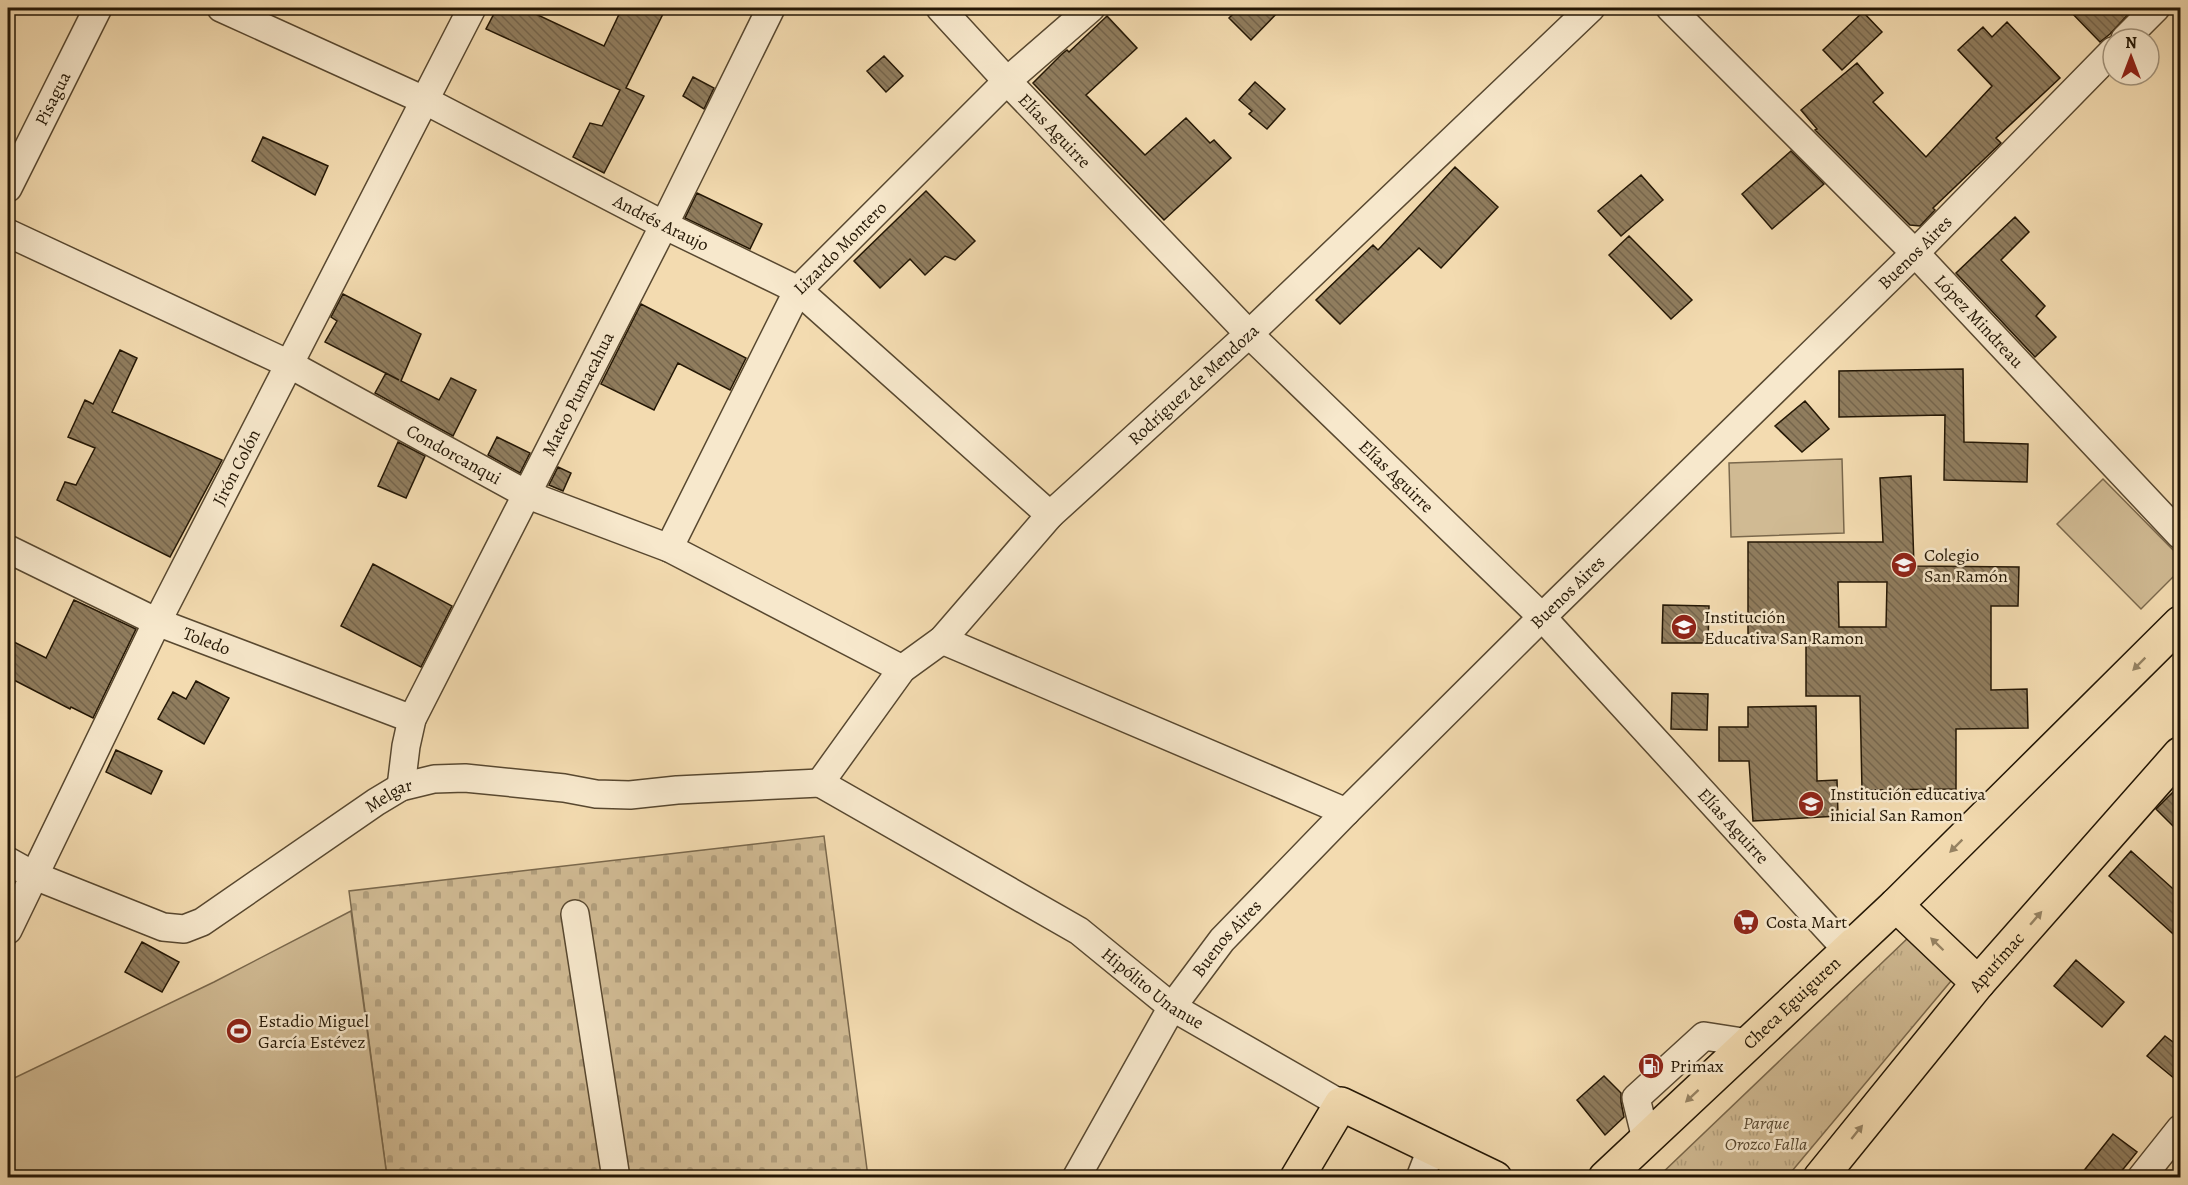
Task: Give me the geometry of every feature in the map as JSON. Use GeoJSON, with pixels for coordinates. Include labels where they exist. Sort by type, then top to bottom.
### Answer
{"type":"FeatureCollection","features":[{"type":"Feature","properties":{"kind":"main road","name":"Checa Eguiguren"},"geometry":{"type":"LineString","coordinates":[[1605,1178],[1896,905],[2181,623]]}},
{"type":"Feature","properties":{"kind":"main road","name":"Apurímac"},"geometry":{"type":"LineString","coordinates":[[1820,1178],[1978,983],[2181,754]]}},
{"type":"Feature","properties":{"kind":"main road"},"geometry":{"type":"LineString","coordinates":[[1896,905],[1978,983]]}},
{"type":"Feature","properties":{"kind":"main road"},"geometry":{"type":"LineString","coordinates":[[1297,1178],[1341,1104]]}},
{"type":"Feature","properties":{"kind":"main road","name":"Hipólito Unanue"},"geometry":{"type":"LineString","coordinates":[[1341,1104],[1495,1178]]}},
{"type":"Feature","properties":{"kind":"street","name":"Pisagua"},"geometry":{"type":"LineString","coordinates":[[8,188],[98,8]]}},
{"type":"Feature","properties":{"kind":"street","name":"Andrés Araujo"},"geometry":{"type":"LineString","coordinates":[[221,8],[426,100],[664,225],[798,290],[1050,515]]}},
{"type":"Feature","properties":{"kind":"street","name":"Jirón Colón"},"geometry":{"type":"LineString","coordinates":[[8,930],[157,621],[472,8]]}},
{"type":"Feature","properties":{"kind":"street","name":"Mateo Pumacahua"},"geometry":{"type":"LineString","coordinates":[[401,787],[412,719],[528,495],[771,8]]}},
{"type":"Feature","properties":{"kind":"street","name":"Elías Aguirre"},"geometry":{"type":"LineString","coordinates":[[940,8],[1249,334],[1542,617],[1847,950]]}},
{"type":"Feature","properties":{"kind":"street","name":"Lizardo Montero"},"geometry":{"type":"LineString","coordinates":[[669,548],[798,290],[1007,81],[1091,8]]}},
{"type":"Feature","properties":{"kind":"street","name":"Rodríguez de Mendoza"},"geometry":{"type":"LineString","coordinates":[[820,783],[902,669],[942,640],[1050,515],[1249,334],[1591,8]]}},
{"type":"Feature","properties":{"kind":"street","name":"López Mindreau"},"geometry":{"type":"LineString","coordinates":[[1670,8],[1916,254],[2181,536]]}},
{"type":"Feature","properties":{"kind":"street"},"geometry":{"type":"LineString","coordinates":[[2137,27],[2156,8]]}},
{"type":"Feature","properties":{"kind":"street","name":"Buenos Aires"},"geometry":{"type":"LineString","coordinates":[[1076,1178],[1172,1007],[1222,940],[1346,812],[1542,617],[1916,254],[2101,63]]}},
{"type":"Feature","properties":{"kind":"street","name":"Condorcanqui"},"geometry":{"type":"LineString","coordinates":[[8,233],[289,364],[528,495],[669,548],[902,669]]}},
{"type":"Feature","properties":{"kind":"street","name":"Toledo"},"geometry":{"type":"LineString","coordinates":[[8,549],[157,621],[412,719]]}},
{"type":"Feature","properties":{"kind":"street"},"geometry":{"type":"LineString","coordinates":[[942,640],[1346,812]]}},
{"type":"Feature","properties":{"kind":"street","name":"Melgar"},"geometry":{"type":"LineString","coordinates":[[8,861],[35,876],[163,927],[184,929],[202,922],[376,802],[401,787],[434,779],[465,778],[564,788],[596,794],[630,795],[677,790],[820,783]]}},
{"type":"Feature","properties":{"kind":"street","name":"Hipólito Unanue"},"geometry":{"type":"LineString","coordinates":[[820,783],[1079,931],[1172,1007],[1341,1104]]}},
{"type":"Feature","properties":{"kind":"street"},"geometry":{"type":"LineString","coordinates":[[575,914],[616,1178]]}},
{"type":"Feature","properties":{"kind":"street"},"geometry":{"type":"LineString","coordinates":[[2141,1178],[2181,1130]]}},
{"type":"Feature","properties":{"kind":"street"},"geometry":{"type":"LineString","coordinates":[[1420,1178],[1432,1147]]}},
{"type":"Feature","properties":{"kind":"green space"},"geometry":{"type":"Polygon","coordinates":[[[1842,459],[1844,533],[1731,537],[1729,463],[1842,459]]]}},
{"type":"Feature","properties":{"kind":"green space"},"geometry":{"type":"Polygon","coordinates":[[[2103,479],[2180,557],[2180,570],[2141,609],[2057,524],[2103,479]]]}},
{"type":"Feature","properties":{"kind":"green space"},"geometry":{"type":"Polygon","coordinates":[[[824,836],[868,1177],[387,1177],[349,891],[824,836]]]}},
{"type":"Feature","properties":{"kind":"green space","name":"Estadio Miguel García Estévez"},"geometry":{"type":"Polygon","coordinates":[[[351,911],[387,1177],[8,1177],[8,1081],[214,982],[351,911]]]}},
{"type":"Feature","properties":{"kind":"green space","name":"Parque Orozco Falla"},"geometry":{"type":"Polygon","coordinates":[[[1909,937],[1956,975],[1787,1177],[1657,1178],[1909,937]]]}},
{"type":"Feature","properties":{"kind":"building"},"geometry":{"type":"Polygon","coordinates":[[[497,8],[523,8],[604,46],[622,8],[666,8],[626,88],[644,96],[604,173],[573,157],[590,123],[602,126],[620,90],[486,29],[497,8]]]}},
{"type":"Feature","properties":{"kind":"building"},"geometry":{"type":"Polygon","coordinates":[[[1239,8],[1282,8],[1251,40],[1229,18],[1239,8]]]}},
{"type":"Feature","properties":{"kind":"building"},"geometry":{"type":"Polygon","coordinates":[[[2067,8],[2134,8],[2116,27],[2101,27],[2100,42],[2067,8]]]}},
{"type":"Feature","properties":{"kind":"building"},"geometry":{"type":"Polygon","coordinates":[[[1863,12],[1882,32],[1842,70],[1823,50],[1863,12]]]}},
{"type":"Feature","properties":{"kind":"building"},"geometry":{"type":"Polygon","coordinates":[[[1107,16],[1137,48],[1086,95],[1145,155],[1186,118],[1210,143],[1214,140],[1231,158],[1164,220],[1033,83],[1062,54],[1067,50],[1069,52],[1107,16]]]}},
{"type":"Feature","properties":{"kind":"building"},"geometry":{"type":"Polygon","coordinates":[[[2007,22],[2060,78],[1996,138],[2001,143],[1933,208],[1935,210],[1920,226],[1910,225],[1815,130],[1817,129],[1801,110],[1857,63],[1883,93],[1873,102],[1926,157],[1992,86],[1958,50],[1983,27],[1992,37],[2007,22]]]}},
{"type":"Feature","properties":{"kind":"building"},"geometry":{"type":"Polygon","coordinates":[[[884,56],[903,76],[886,92],[867,71],[884,56]]]}},
{"type":"Feature","properties":{"kind":"building"},"geometry":{"type":"Polygon","coordinates":[[[693,77],[714,88],[704,109],[683,96],[693,77]]]}},
{"type":"Feature","properties":{"kind":"building"},"geometry":{"type":"Polygon","coordinates":[[[1255,82],[1285,109],[1267,129],[1249,114],[1252,111],[1239,100],[1255,82]]]}},
{"type":"Feature","properties":{"kind":"building"},"geometry":{"type":"Polygon","coordinates":[[[263,137],[328,166],[315,195],[252,161],[263,137]]]}},
{"type":"Feature","properties":{"kind":"building"},"geometry":{"type":"Polygon","coordinates":[[[1791,151],[1824,184],[1772,229],[1742,194],[1791,151]]]}},
{"type":"Feature","properties":{"kind":"building"},"geometry":{"type":"Polygon","coordinates":[[[1455,167],[1498,207],[1441,268],[1419,248],[1340,324],[1316,300],[1373,245],[1378,250],[1455,167]]]}},
{"type":"Feature","properties":{"kind":"building"},"geometry":{"type":"Polygon","coordinates":[[[1641,175],[1663,200],[1621,236],[1598,211],[1641,175]]]}},
{"type":"Feature","properties":{"kind":"building"},"geometry":{"type":"Polygon","coordinates":[[[926,191],[975,241],[955,260],[945,256],[925,275],[910,259],[880,288],[854,261],[926,191]]]}},
{"type":"Feature","properties":{"kind":"building"},"geometry":{"type":"Polygon","coordinates":[[[697,193],[762,224],[750,249],[685,218],[697,193]]]}},
{"type":"Feature","properties":{"kind":"building"},"geometry":{"type":"Polygon","coordinates":[[[2015,217],[2029,232],[2001,260],[2045,306],[2036,316],[2056,337],[2035,357],[1956,273],[2015,217]]]}},
{"type":"Feature","properties":{"kind":"building"},"geometry":{"type":"Polygon","coordinates":[[[1629,236],[1692,300],[1671,319],[1609,255],[1629,236]]]}},
{"type":"Feature","properties":{"kind":"building"},"geometry":{"type":"Polygon","coordinates":[[[343,294],[421,334],[401,381],[439,400],[451,378],[476,390],[453,436],[375,393],[386,373],[325,342],[337,321],[331,317],[343,294]]]}},
{"type":"Feature","properties":{"kind":"building"},"geometry":{"type":"Polygon","coordinates":[[[641,304],[746,358],[730,390],[678,363],[654,410],[601,384],[641,304]]]}},
{"type":"Feature","properties":{"kind":"building"},"geometry":{"type":"Polygon","coordinates":[[[120,350],[137,358],[112,412],[222,460],[170,557],[57,500],[65,482],[76,485],[95,448],[68,437],[85,400],[93,404],[120,350]]]}},
{"type":"Feature","properties":{"kind":"building"},"geometry":{"type":"Polygon","coordinates":[[[1963,369],[1964,442],[2028,444],[2027,482],[1944,480],[1945,415],[1839,417],[1839,371],[1963,369]]]}},
{"type":"Feature","properties":{"kind":"building"},"geometry":{"type":"Polygon","coordinates":[[[1805,401],[1829,429],[1802,452],[1775,426],[1805,401]]]}},
{"type":"Feature","properties":{"kind":"building"},"geometry":{"type":"Polygon","coordinates":[[[497,437],[530,453],[520,473],[488,455],[497,437]]]}},
{"type":"Feature","properties":{"kind":"building"},"geometry":{"type":"Polygon","coordinates":[[[398,442],[425,456],[406,498],[378,486],[398,442]]]}},
{"type":"Feature","properties":{"kind":"building"},"geometry":{"type":"Polygon","coordinates":[[[558,467],[571,473],[563,491],[549,485],[558,467]]]}},
{"type":"Feature","properties":{"kind":"building"},"geometry":{"type":"Polygon","coordinates":[[[1911,476],[1914,566],[2019,567],[2018,606],[1991,606],[1991,690],[2027,689],[2028,728],[1956,729],[1956,789],[1862,790],[1860,696],[1806,696],[1806,640],[1748,642],[1748,542],[1883,542],[1880,478],[1911,476]],[[1838,582],[1839,627],[1886,627],[1887,582],[1838,582]]]}},
{"type":"Feature","properties":{"kind":"building"},"geometry":{"type":"Polygon","coordinates":[[[373,564],[452,606],[421,667],[341,626],[373,564]]]}},
{"type":"Feature","properties":{"kind":"building"},"geometry":{"type":"Polygon","coordinates":[[[74,600],[136,629],[93,718],[71,707],[70,709],[8,677],[8,639],[46,658],[74,600]]]}},
{"type":"Feature","properties":{"kind":"building"},"geometry":{"type":"Polygon","coordinates":[[[1663,605],[1709,606],[1708,643],[1662,643],[1663,605]]]}},
{"type":"Feature","properties":{"kind":"building"},"geometry":{"type":"Polygon","coordinates":[[[196,681],[229,698],[204,744],[158,719],[173,692],[186,699],[196,681]]]}},
{"type":"Feature","properties":{"kind":"building"},"geometry":{"type":"Polygon","coordinates":[[[1672,693],[1708,694],[1707,730],[1671,729],[1672,693]]]}},
{"type":"Feature","properties":{"kind":"building"},"geometry":{"type":"Polygon","coordinates":[[[1816,706],[1817,781],[1837,780],[1838,816],[1753,821],[1749,761],[1719,761],[1719,727],[1748,727],[1748,707],[1816,706]]]}},
{"type":"Feature","properties":{"kind":"building"},"geometry":{"type":"Polygon","coordinates":[[[116,750],[162,771],[151,794],[106,772],[116,750]]]}},
{"type":"Feature","properties":{"kind":"building"},"geometry":{"type":"Polygon","coordinates":[[[2181,784],[2181,834],[2156,809],[2181,784]]]}},
{"type":"Feature","properties":{"kind":"building"},"geometry":{"type":"Polygon","coordinates":[[[2131,851],[2181,896],[2181,941],[2109,876],[2131,851]]]}},
{"type":"Feature","properties":{"kind":"building"},"geometry":{"type":"Polygon","coordinates":[[[142,942],[179,962],[162,992],[125,972],[142,942]]]}},
{"type":"Feature","properties":{"kind":"building"},"geometry":{"type":"Polygon","coordinates":[[[2076,960],[2124,1002],[2102,1027],[2054,986],[2076,960]]]}},
{"type":"Feature","properties":{"kind":"building"},"geometry":{"type":"Polygon","coordinates":[[[2165,1036],[2181,1048],[2181,1084],[2147,1056],[2165,1036]]]}},
{"type":"Feature","properties":{"kind":"building"},"geometry":{"type":"Polygon","coordinates":[[[1604,1076],[1621,1093],[1624,1117],[1605,1135],[1577,1100],[1604,1076]]]}},
{"type":"Feature","properties":{"kind":"building"},"geometry":{"type":"Polygon","coordinates":[[[2113,1134],[2137,1152],[2116,1178],[2078,1178],[2113,1134]]]}},
{"type":"Feature","properties":{"kind":"place","name":"Colegio San Ramón"},"geometry":{"type":"Point","coordinates":[1904,565]}},
{"type":"Feature","properties":{"kind":"place","name":"Institución Educativa San Ramon"},"geometry":{"type":"Point","coordinates":[1684,627]}},
{"type":"Feature","properties":{"kind":"place","name":"Institución educativa inicial San Ramon"},"geometry":{"type":"Point","coordinates":[1811,804]}},
{"type":"Feature","properties":{"kind":"place","name":"Costa Mart"},"geometry":{"type":"Point","coordinates":[1746,922]}},
{"type":"Feature","properties":{"kind":"place","name":"Estadio Miguel García Estévez"},"geometry":{"type":"Point","coordinates":[239,1031]}},
{"type":"Feature","properties":{"kind":"place","name":"Primax"},"geometry":{"type":"Point","coordinates":[1651,1066]}}]}
